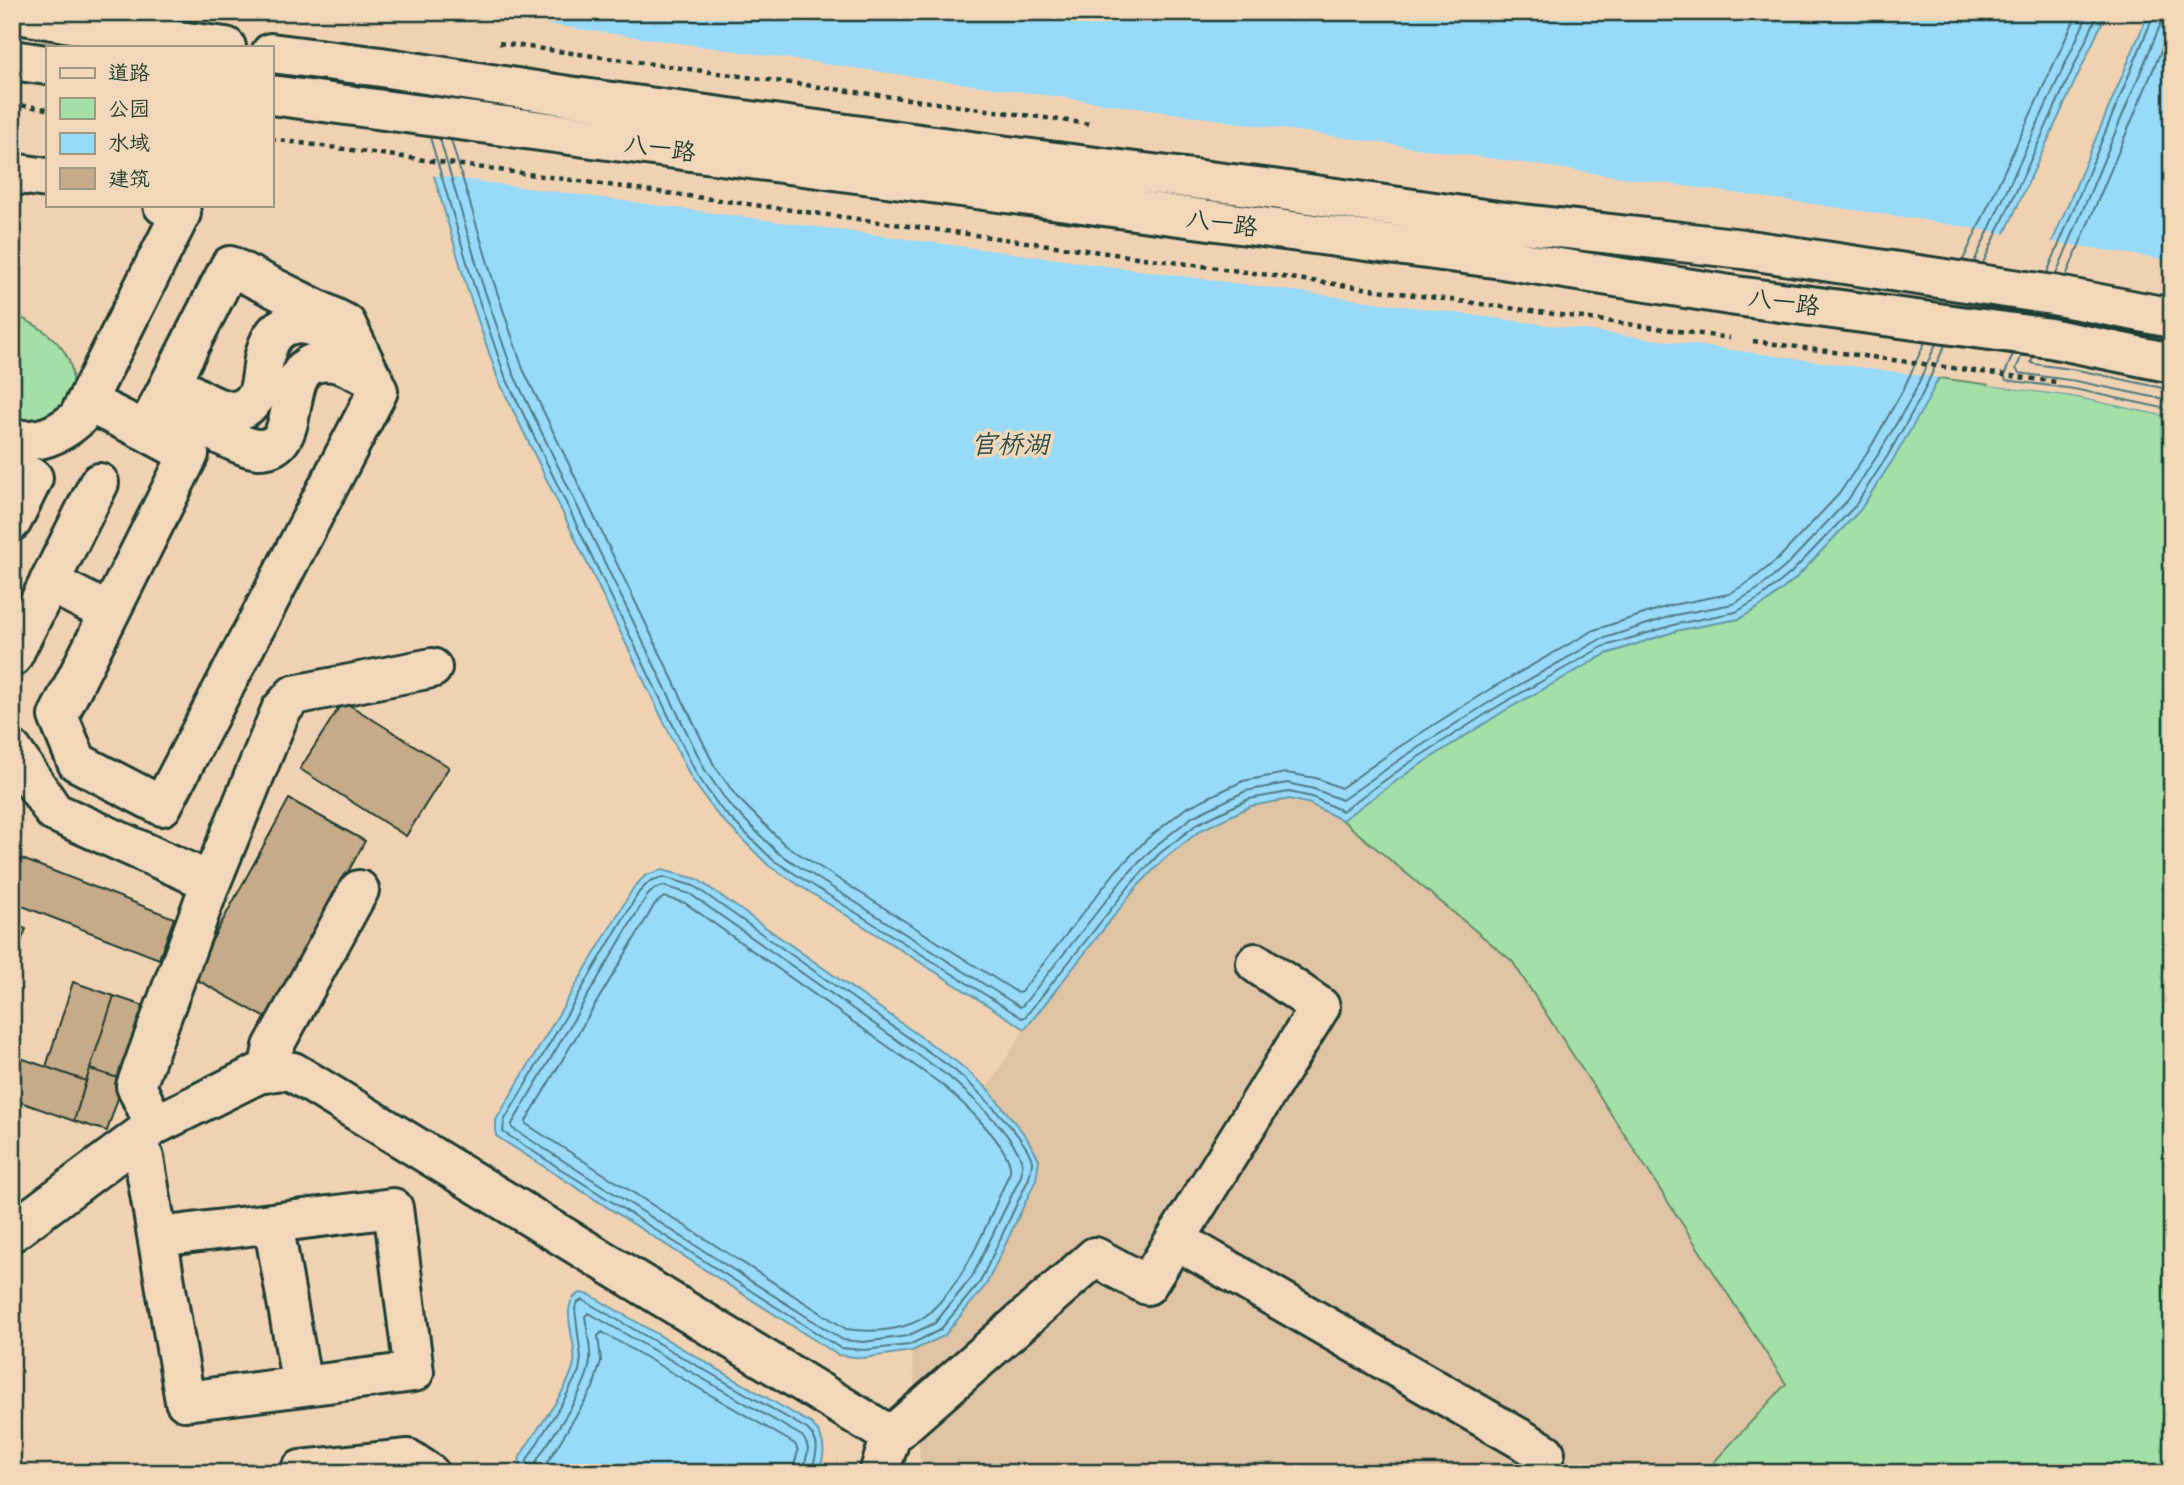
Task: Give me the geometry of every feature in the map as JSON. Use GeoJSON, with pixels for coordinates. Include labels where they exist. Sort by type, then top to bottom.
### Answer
{"type":"FeatureCollection","features":[{"type":"Feature","properties":{"kind":"main road"},"geometry":{"type":"LineString","coordinates":[[20,13],[218,46]]}},
{"type":"Feature","properties":{"kind":"main road","name":"八一路"},"geometry":{"type":"LineString","coordinates":[[273,53],[1008,156],[1273,189],[1505,222],[1743,249],[2053,295],[2172,318]]}},
{"type":"Feature","properties":{"kind":"main road"},"geometry":{"type":"LineString","coordinates":[[12,60],[46,65]]}},
{"type":"Feature","properties":{"kind":"main road","name":"八一路"},"geometry":{"type":"LineString","coordinates":[[273,95],[1502,259],[1736,296],[2050,338],[2172,363]]}},
{"type":"Feature","properties":{"kind":"main road"},"geometry":{"type":"LineString","coordinates":[[12,173],[46,178]]}},
{"type":"Feature","properties":{"kind":"main road"},"geometry":{"type":"LineString","coordinates":[[12,438],[37,439],[52,436],[78,418],[181,213],[165,206]]}},
{"type":"Feature","properties":{"kind":"main road"},"geometry":{"type":"LineString","coordinates":[[230,266],[346,324],[378,391],[162,806],[77,762],[58,716],[189,454],[159,405],[230,266]]}},
{"type":"Feature","properties":{"kind":"main road"},"geometry":{"type":"LineString","coordinates":[[87,402],[159,405],[244,446],[262,449],[283,436],[289,423],[295,383],[301,373],[312,364],[366,363]]}},
{"type":"Feature","properties":{"kind":"main road"},"geometry":{"type":"LineString","coordinates":[[12,469],[33,478],[12,521]]}},
{"type":"Feature","properties":{"kind":"main road"},"geometry":{"type":"LineString","coordinates":[[12,657],[99,483]]}},
{"type":"Feature","properties":{"kind":"main road"},"geometry":{"type":"LineString","coordinates":[[49,582],[109,613]]}},
{"type":"Feature","properties":{"kind":"main road"},"geometry":{"type":"LineString","coordinates":[[159,1237],[393,1208],[414,1372],[185,1401],[144,1158],[136,1086],[211,882],[281,710],[294,695],[432,668]]}},
{"type":"Feature","properties":{"kind":"main road"},"geometry":{"type":"LineString","coordinates":[[12,750],[54,812],[211,882]]}},
{"type":"Feature","properties":{"kind":"main road"},"geometry":{"type":"LineString","coordinates":[[37,788],[77,762]]}},
{"type":"Feature","properties":{"kind":"main road"},"geometry":{"type":"LineString","coordinates":[[268,1070],[272,1047],[359,890]]}},
{"type":"Feature","properties":{"kind":"main road"},"geometry":{"type":"LineString","coordinates":[[879,1473],[891,1436],[1095,1257],[1147,1285],[1320,1007],[1256,962]]}},
{"type":"Feature","properties":{"kind":"main road"},"geometry":{"type":"LineString","coordinates":[[12,1232],[143,1133],[268,1070],[293,1072],[891,1436]]}},
{"type":"Feature","properties":{"kind":"main road"},"geometry":{"type":"LineString","coordinates":[[273,1223],[302,1387]]}},
{"type":"Feature","properties":{"kind":"main road"},"geometry":{"type":"LineString","coordinates":[[1176,1240],[1545,1453]]}},
{"type":"Feature","properties":{"kind":"main road"},"geometry":{"type":"LineString","coordinates":[[312,1471],[408,1459],[429,1473]]}},
{"type":"Feature","properties":{"kind":"path"},"geometry":{"type":"LineString","coordinates":[[12,104],[46,108]]}},
{"type":"Feature","properties":{"kind":"path"},"geometry":{"type":"LineString","coordinates":[[273,139],[1731,338]]}},
{"type":"Feature","properties":{"kind":"path"},"geometry":{"type":"LineString","coordinates":[[1745,340],[2062,383]]}},
{"type":"Feature","properties":{"kind":"shaded area"},"geometry":{"type":"Polygon","coordinates":[[[1290,799],[1310,804],[1342,820],[1512,961],[1786,1384],[1704,1473],[921,1473],[912,1351],[945,1336],[986,1285],[1036,1180],[1025,1135],[987,1088],[1025,1029],[1136,888],[1164,859],[1201,830],[1251,806],[1290,799]]]}},
{"type":"Feature","properties":{"kind":"green space"},"geometry":{"type":"Polygon","coordinates":[[[12,314],[48,334],[66,354],[71,366],[69,397],[57,413],[45,420],[12,422],[12,314]]]}},
{"type":"Feature","properties":{"kind":"green space"},"geometry":{"type":"Polygon","coordinates":[[[1939,378],[2073,396],[2172,417],[2172,1473],[1726,1473],[1714,1462],[1786,1384],[1512,961],[1342,820],[1413,769],[1504,711],[1606,654],[1679,630],[1739,619],[1767,602],[1796,578],[1860,510],[1894,458],[1939,378]]]}},
{"type":"Feature","properties":{"kind":"water","name":"官桥湖"},"geometry":{"type":"Polygon","coordinates":[[[386,12],[2107,12],[1928,400],[1860,510],[1796,578],[1767,602],[1739,619],[1679,630],[1606,654],[1504,711],[1413,769],[1342,820],[1310,804],[1290,799],[1251,806],[1201,830],[1164,859],[1136,888],[1025,1029],[769,866],[716,813],[691,778],[498,379],[467,288],[386,12]]]}},
{"type":"Feature","properties":{"kind":"water"},"geometry":{"type":"Polygon","coordinates":[[[2149,12],[2172,12],[2172,417],[2073,396],[1992,385],[2149,12]]]}},
{"type":"Feature","properties":{"kind":"water"},"geometry":{"type":"Polygon","coordinates":[[[662,870],[697,879],[958,1063],[987,1088],[1025,1135],[1039,1159],[1036,1180],[986,1285],[944,1336],[912,1351],[863,1358],[838,1355],[496,1136],[496,1120],[634,887],[646,875],[662,870]]]}},
{"type":"Feature","properties":{"kind":"water"},"geometry":{"type":"Polygon","coordinates":[[[581,1293],[590,1295],[812,1424],[824,1447],[817,1473],[523,1473],[520,1457],[571,1375],[574,1354],[570,1305],[581,1293]]]}},
{"type":"Feature","properties":{"kind":"pier"},"geometry":{"type":"Polygon","coordinates":[[[382,12],[460,12],[2008,234],[1941,378],[431,175],[382,12]]]}},
{"type":"Feature","properties":{"kind":"pier"},"geometry":{"type":"Polygon","coordinates":[[[2049,241],[2172,261],[2172,417],[2073,396],[1989,385],[2049,241]]]}},
{"type":"Feature","properties":{"kind":"building"},"geometry":{"type":"Polygon","coordinates":[[[343,701],[449,767],[406,836],[300,769],[343,701]]]}},
{"type":"Feature","properties":{"kind":"building"},"geometry":{"type":"Polygon","coordinates":[[[289,799],[365,841],[268,1019],[192,977],[289,799]]]}},
{"type":"Feature","properties":{"kind":"building"},"geometry":{"type":"Polygon","coordinates":[[[12,855],[174,918],[159,959],[12,902],[12,855]]]}},
{"type":"Feature","properties":{"kind":"building"},"geometry":{"type":"Polygon","coordinates":[[[12,924],[26,929],[12,964],[12,924]]]}},
{"type":"Feature","properties":{"kind":"building"},"geometry":{"type":"Polygon","coordinates":[[[73,982],[114,996],[86,1081],[46,1067],[73,982]]]}},
{"type":"Feature","properties":{"kind":"building"},"geometry":{"type":"Polygon","coordinates":[[[114,996],[147,1007],[124,1080],[90,1069],[114,996]]]}},
{"type":"Feature","properties":{"kind":"building"},"geometry":{"type":"Polygon","coordinates":[[[12,1055],[86,1081],[74,1121],[12,1099],[12,1055]]]}},
{"type":"Feature","properties":{"kind":"building"},"geometry":{"type":"Polygon","coordinates":[[[90,1069],[124,1080],[107,1131],[74,1121],[90,1069]]]}}]}
